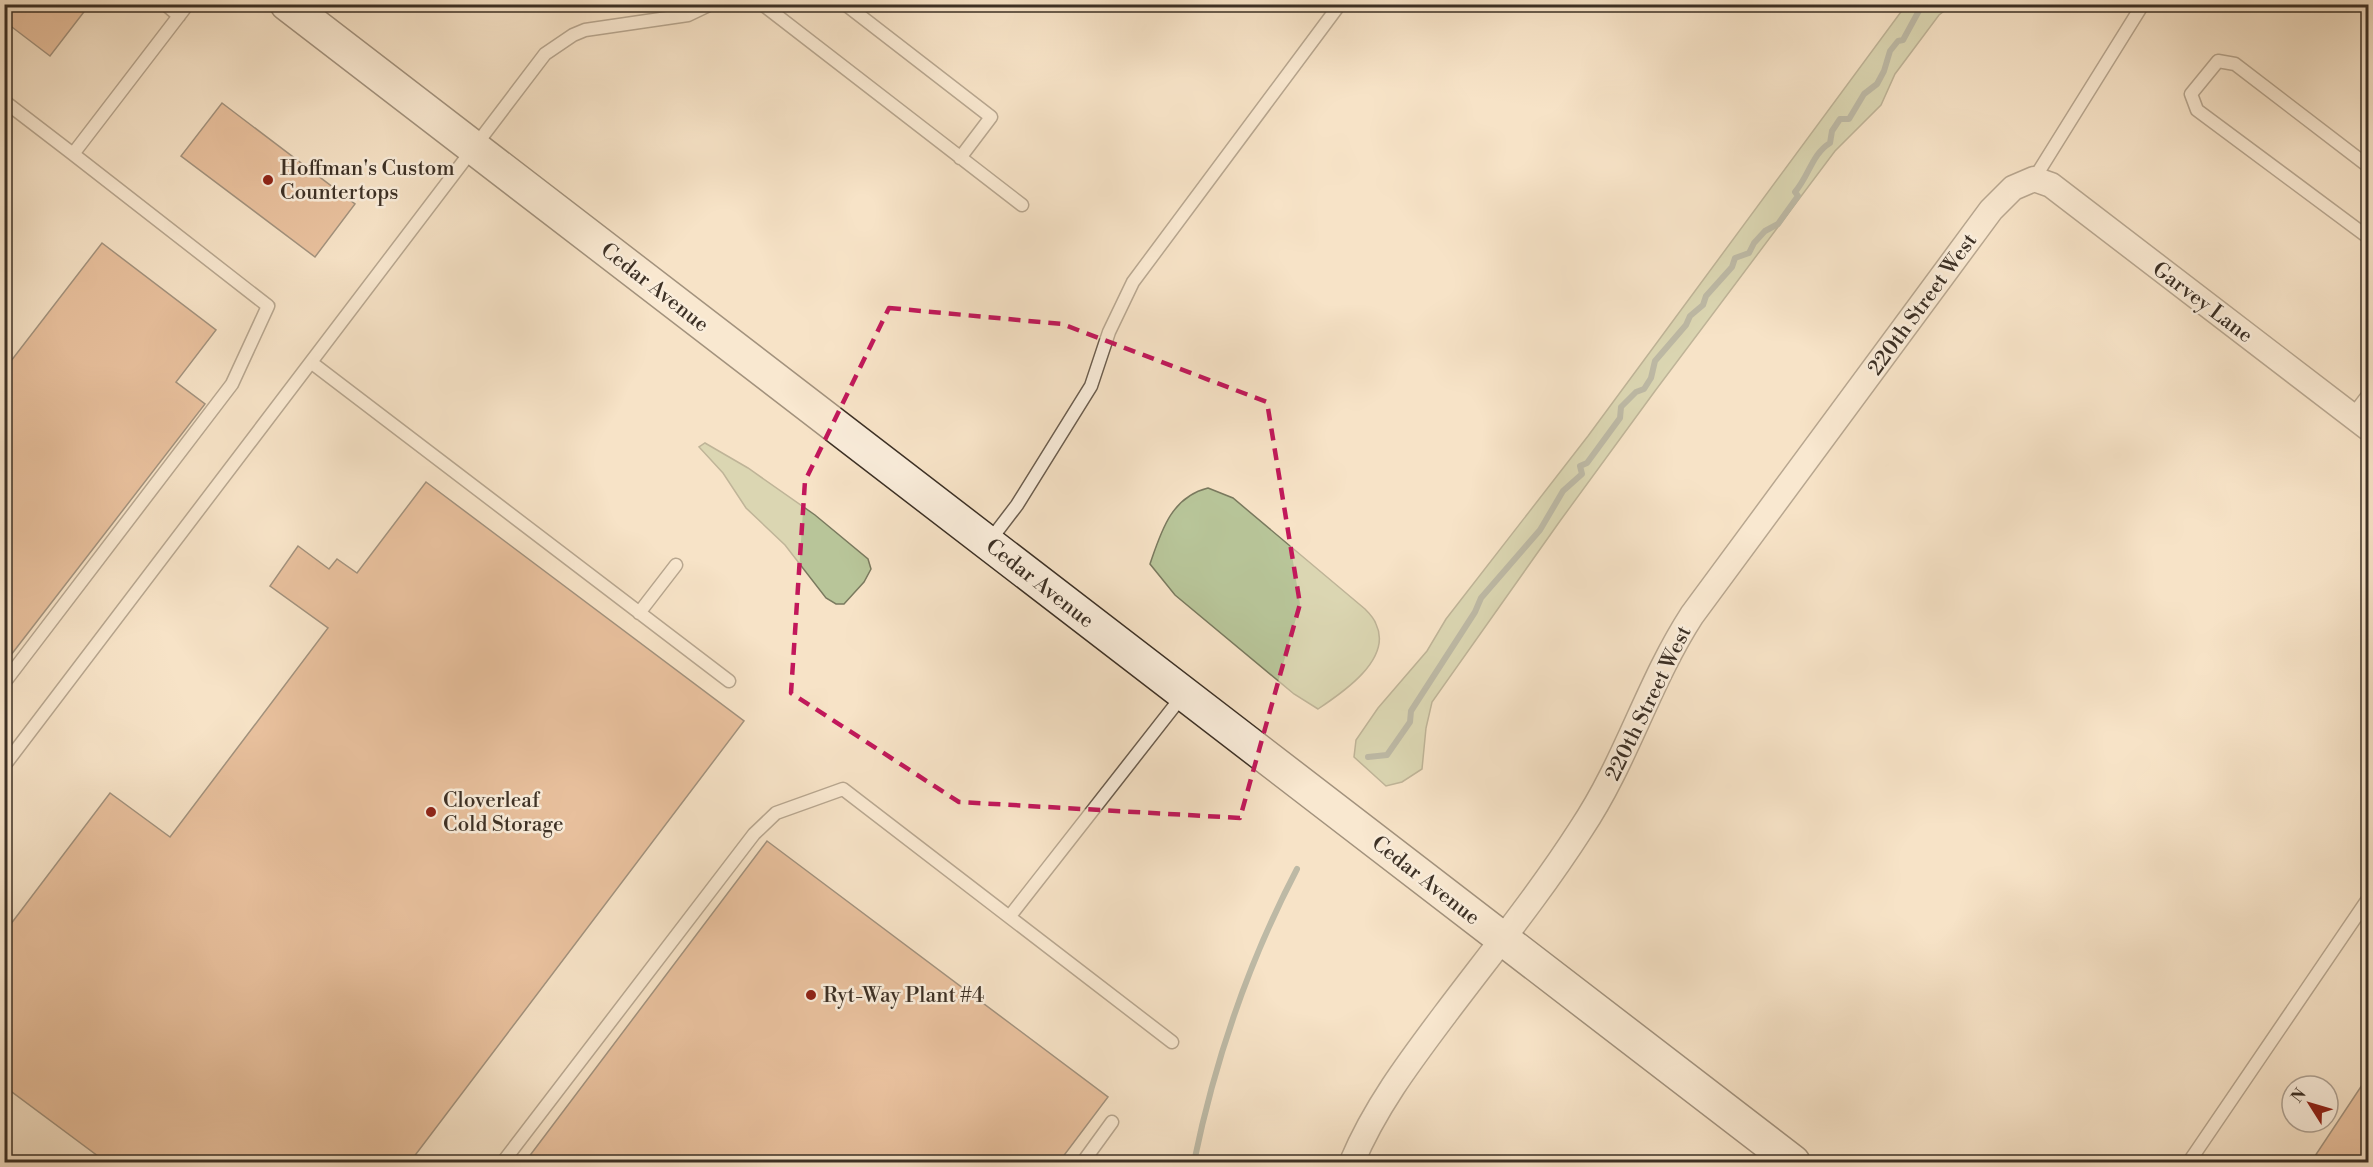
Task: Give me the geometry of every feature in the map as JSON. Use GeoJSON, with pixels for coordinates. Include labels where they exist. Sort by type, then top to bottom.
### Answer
{"type":"FeatureCollection","features":[{"type":"Feature","properties":{"kind":"main road","name":"Cedar Avenue"},"geometry":{"type":"LineString","coordinates":[[287,4],[1793,1162]]}},
{"type":"Feature","properties":{"kind":"street","name":"Garvey Lane"},"geometry":{"type":"LineString","coordinates":[[2034,179],[2051,185],[2360,422]]}},
{"type":"Feature","properties":{"kind":"street","name":"220th Street West"},"geometry":{"type":"LineString","coordinates":[[1352,1162],[1365,1130],[1393,1084],[1502,939],[1599,802],[1666,658],[1692,615],[1991,210],[2013,188],[2034,179]]}},
{"type":"Feature","properties":{"kind":"lane"},"geometry":{"type":"LineString","coordinates":[[165,4],[179,16]]}},
{"type":"Feature","properties":{"kind":"lane"},"geometry":{"type":"LineString","coordinates":[[74,154],[188,4]]}},
{"type":"Feature","properties":{"kind":"lane"},"geometry":{"type":"LineString","coordinates":[[4,766],[545,54],[573,35],[598,27],[688,15],[711,4]]}},
{"type":"Feature","properties":{"kind":"lane"},"geometry":{"type":"LineString","coordinates":[[762,4],[1022,205]]}},
{"type":"Feature","properties":{"kind":"lane"},"geometry":{"type":"LineString","coordinates":[[845,4],[991,117],[960,158]]}},
{"type":"Feature","properties":{"kind":"lane"},"geometry":{"type":"LineString","coordinates":[[988,543],[1017,505],[1091,386],[1109,332],[1133,282],[1340,4]]}},
{"type":"Feature","properties":{"kind":"lane"},"geometry":{"type":"LineString","coordinates":[[2034,179],[2143,4]]}},
{"type":"Feature","properties":{"kind":"lane"},"geometry":{"type":"LineString","coordinates":[[2368,166],[2235,64],[2218,61],[2191,94],[2197,110],[2365,235],[2368,234]]}},
{"type":"Feature","properties":{"kind":"lane"},"geometry":{"type":"LineString","coordinates":[[4,101],[268,306],[232,384],[4,684]]}},
{"type":"Feature","properties":{"kind":"lane"},"geometry":{"type":"LineString","coordinates":[[312,363],[729,681]]}},
{"type":"Feature","properties":{"kind":"lane"},"geometry":{"type":"LineString","coordinates":[[2360,422],[2368,395]]}},
{"type":"Feature","properties":{"kind":"lane"},"geometry":{"type":"LineString","coordinates":[[639,613],[676,565]]}},
{"type":"Feature","properties":{"kind":"lane"},"geometry":{"type":"LineString","coordinates":[[1010,916],[1184,694]]}},
{"type":"Feature","properties":{"kind":"lane"},"geometry":{"type":"LineString","coordinates":[[503,1162],[754,834],[776,813],[843,789],[1172,1042]]}},
{"type":"Feature","properties":{"kind":"lane"},"geometry":{"type":"LineString","coordinates":[[2190,1162],[2368,899]]}},
{"type":"Feature","properties":{"kind":"lane"},"geometry":{"type":"LineString","coordinates":[[1083,1162],[1112,1122]]}},
{"type":"Feature","properties":{"kind":"highlighted area"},"geometry":{"type":"Polygon","coordinates":[[[889,308],[1062,324],[1267,402],[1300,604],[1240,818],[959,802],[791,693],[805,481],[889,308]]]}},
{"type":"Feature","properties":{"kind":"green space"},"geometry":{"type":"Polygon","coordinates":[[[1906,5],[1952,5],[1939,15],[1895,74],[1881,105],[1835,151],[1655,391],[1432,702],[1426,728],[1422,769],[1402,782],[1386,786],[1354,757],[1356,740],[1378,708],[1427,651],[1446,619],[1588,436],[1906,5]]]}},
{"type":"Feature","properties":{"kind":"green space"},"geometry":{"type":"Polygon","coordinates":[[[705,443],[748,468],[815,515],[868,559],[871,569],[864,582],[844,604],[836,604],[826,598],[785,545],[746,508],[723,473],[699,447],[705,443]]]}},
{"type":"Feature","properties":{"kind":"green space"},"geometry":{"type":"Polygon","coordinates":[[[1208,488],[1233,498],[1365,609],[1375,622],[1379,637],[1377,650],[1371,662],[1362,674],[1340,694],[1318,709],[1294,694],[1175,595],[1150,564],[1169,517],[1185,499],[1208,488]]]}},
{"type":"Feature","properties":{"kind":"building"},"geometry":{"type":"Polygon","coordinates":[[[4,4],[90,4],[50,56],[4,21],[4,4]]]}},
{"type":"Feature","properties":{"kind":"building","name":"Hoffman's Custom Countertops"},"geometry":{"type":"Polygon","coordinates":[[[222,103],[355,204],[315,257],[181,156],[222,103]]]}},
{"type":"Feature","properties":{"kind":"building"},"geometry":{"type":"Polygon","coordinates":[[[102,243],[216,330],[176,382],[205,404],[4,664],[4,370],[102,243]]]}},
{"type":"Feature","properties":{"kind":"building","name":"Cloverleaf Cold Storage"},"geometry":{"type":"Polygon","coordinates":[[[426,482],[744,721],[410,1162],[106,1162],[4,1086],[4,933],[110,793],[170,837],[328,628],[270,586],[298,546],[329,569],[337,559],[357,573],[426,482]]]}},
{"type":"Feature","properties":{"kind":"building","name":"Ryt-Way Plant #4"},"geometry":{"type":"Polygon","coordinates":[[[767,841],[1108,1097],[1059,1162],[525,1162],[767,841]]]}},
{"type":"Feature","properties":{"kind":"building"},"geometry":{"type":"Polygon","coordinates":[[[2368,1076],[2368,1162],[2311,1162],[2330,1134],[2340,1134],[2340,1118],[2368,1076]]]}},
{"type":"Feature","properties":{"kind":"waterway"},"geometry":{"type":"LineString","coordinates":[[1368,757],[1387,755],[1410,722],[1411,711],[1475,612],[1481,598],[1540,530],[1563,491],[1582,474],[1580,466],[1587,463],[1620,418],[1621,407],[1636,392],[1644,389],[1651,378],[1655,361],[1686,325],[1690,316],[1703,305],[1706,296],[1732,267],[1735,258],[1749,253],[1754,243],[1765,231],[1778,224],[1798,196],[1795,192],[1815,159],[1830,143],[1832,131],[1840,119],[1849,119],[1864,94],[1877,84],[1890,51],[1898,41],[1903,40],[1921,7],[1925,4]]}},
{"type":"Feature","properties":{"kind":"waterway"},"geometry":{"type":"LineString","coordinates":[[1194,1162],[1212,1086],[1235,1012],[1264,939],[1297,869]]}},
{"type":"Feature","properties":{"kind":"place","name":"Hoffman's Custom Countertops"},"geometry":{"type":"Point","coordinates":[268,180]}},
{"type":"Feature","properties":{"kind":"place","name":"Cloverleaf Cold Storage"},"geometry":{"type":"Point","coordinates":[431,812]}},
{"type":"Feature","properties":{"kind":"place","name":"Ryt-Way Plant #4"},"geometry":{"type":"Point","coordinates":[811,995]}}]}
